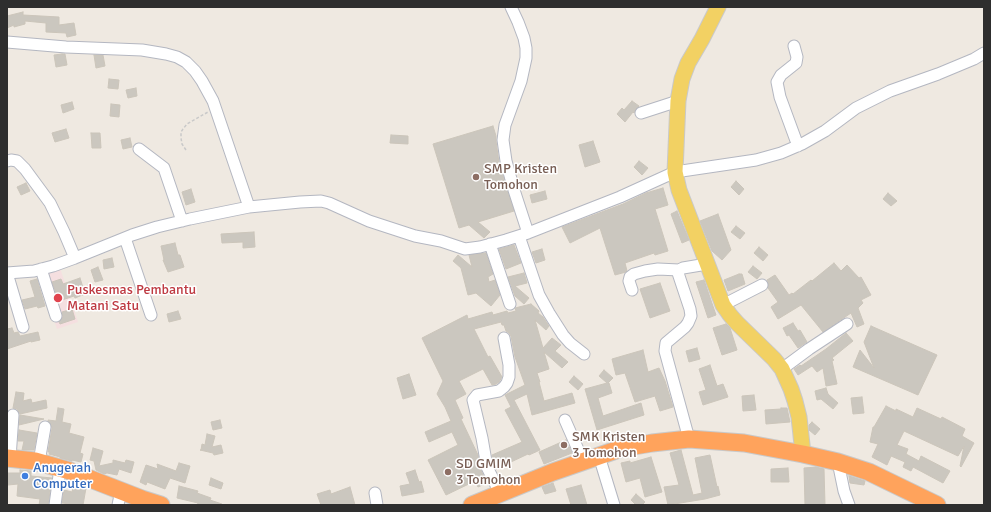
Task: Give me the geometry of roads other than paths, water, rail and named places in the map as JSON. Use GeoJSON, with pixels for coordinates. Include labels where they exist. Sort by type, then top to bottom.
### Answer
{"type":"FeatureCollection","features":[{"type":"Feature","properties":{"kind":"highway"},"geometry":{"type":"LineString","coordinates":[[472,505],[554,472],[622,448],[652,442],[689,439],[744,443],[838,462],[869,472],[937,505]]}},
{"type":"Feature","properties":{"kind":"highway"},"geometry":{"type":"LineString","coordinates":[[8,458],[39,462],[70,471],[119,498],[161,505]]}},
{"type":"Feature","properties":{"kind":"main road"},"geometry":{"type":"LineString","coordinates":[[718,7],[688,64],[682,79],[678,101],[675,172],[679,190],[723,305],[737,323],[774,359],[782,369],[791,389],[799,417],[803,454]]}},
{"type":"Feature","properties":{"kind":"street"},"geometry":{"type":"LineString","coordinates":[[511,7],[524,38],[526,58],[521,80],[505,125],[503,140],[508,168],[523,235],[539,295],[563,334],[570,343],[584,354]]}},
{"type":"Feature","properties":{"kind":"street"},"geometry":{"type":"LineString","coordinates":[[7,42],[66,47],[142,50],[166,54],[186,62],[195,71],[213,101],[249,207]]}},
{"type":"Feature","properties":{"kind":"street"},"geometry":{"type":"LineString","coordinates":[[794,46],[798,57],[796,63],[781,75],[777,82],[780,97],[798,146]]}},
{"type":"Feature","properties":{"kind":"street"},"geometry":{"type":"LineString","coordinates":[[24,327],[7,274],[41,269],[75,258],[132,235],[157,227],[249,207],[321,201],[386,227],[415,236],[441,241],[465,249],[490,244],[523,235],[620,197],[675,172],[756,160],[781,153],[798,146],[825,131],[856,108],[890,91],[938,74],[974,59],[984,53]]}},
{"type":"Feature","properties":{"kind":"street"},"geometry":{"type":"LineString","coordinates":[[641,113],[678,101]]}},
{"type":"Feature","properties":{"kind":"street"},"geometry":{"type":"LineString","coordinates":[[139,149],[164,168],[182,221]]}},
{"type":"Feature","properties":{"kind":"street"},"geometry":{"type":"LineString","coordinates":[[7,161],[17,161],[25,169],[50,203],[75,258]]}},
{"type":"Feature","properties":{"kind":"street"},"geometry":{"type":"LineString","coordinates":[[125,238],[151,315]]}},
{"type":"Feature","properties":{"kind":"street"},"geometry":{"type":"LineString","coordinates":[[490,244],[510,304]]}},
{"type":"Feature","properties":{"kind":"street"},"geometry":{"type":"LineString","coordinates":[[632,290],[629,281],[630,277],[645,270],[679,270],[682,268],[707,264]]}},
{"type":"Feature","properties":{"kind":"street"},"geometry":{"type":"LineString","coordinates":[[41,269],[56,316]]}},
{"type":"Feature","properties":{"kind":"street"},"geometry":{"type":"LineString","coordinates":[[679,270],[678,273],[691,316],[685,327],[666,343],[665,351],[689,439]]}},
{"type":"Feature","properties":{"kind":"street"},"geometry":{"type":"LineString","coordinates":[[723,305],[762,285]]}},
{"type":"Feature","properties":{"kind":"street"},"geometry":{"type":"LineString","coordinates":[[782,369],[847,324]]}},
{"type":"Feature","properties":{"kind":"street"},"geometry":{"type":"LineString","coordinates":[[500,494],[487,467],[473,400],[477,395],[499,391],[507,383],[509,376],[509,365],[504,338]]}},
{"type":"Feature","properties":{"kind":"street"},"geometry":{"type":"LineString","coordinates":[[8,458],[13,415]]}},
{"type":"Feature","properties":{"kind":"street"},"geometry":{"type":"LineString","coordinates":[[565,420],[591,459],[614,505]]}},
{"type":"Feature","properties":{"kind":"street"},"geometry":{"type":"LineString","coordinates":[[39,462],[45,427]]}},
{"type":"Feature","properties":{"kind":"street"},"geometry":{"type":"LineString","coordinates":[[838,462],[844,491],[849,505]]}},
{"type":"Feature","properties":{"kind":"street"},"geometry":{"type":"LineString","coordinates":[[55,505],[60,468]]}},
{"type":"Feature","properties":{"kind":"street"},"geometry":{"type":"LineString","coordinates":[[375,493],[377,505]]}},
{"type":"Feature","properties":{"kind":"place","name":"SMP Kristen Tomohon"},"geometry":{"type":"Point","coordinates":[476,177]}},
{"type":"Feature","properties":{"kind":"place","name":"Puskesmas Pembantu Matani Satu"},"geometry":{"type":"Point","coordinates":[58,298]}},
{"type":"Feature","properties":{"kind":"place","name":"SMK Kristen 3 Tomohon"},"geometry":{"type":"Point","coordinates":[564,445]}},
{"type":"Feature","properties":{"kind":"place","name":"SD GMIM 3 Tomohon"},"geometry":{"type":"Point","coordinates":[448,472]}},
{"type":"Feature","properties":{"kind":"place","name":"Anugerah Computer"},"geometry":{"type":"Point","coordinates":[25,476]}}]}
